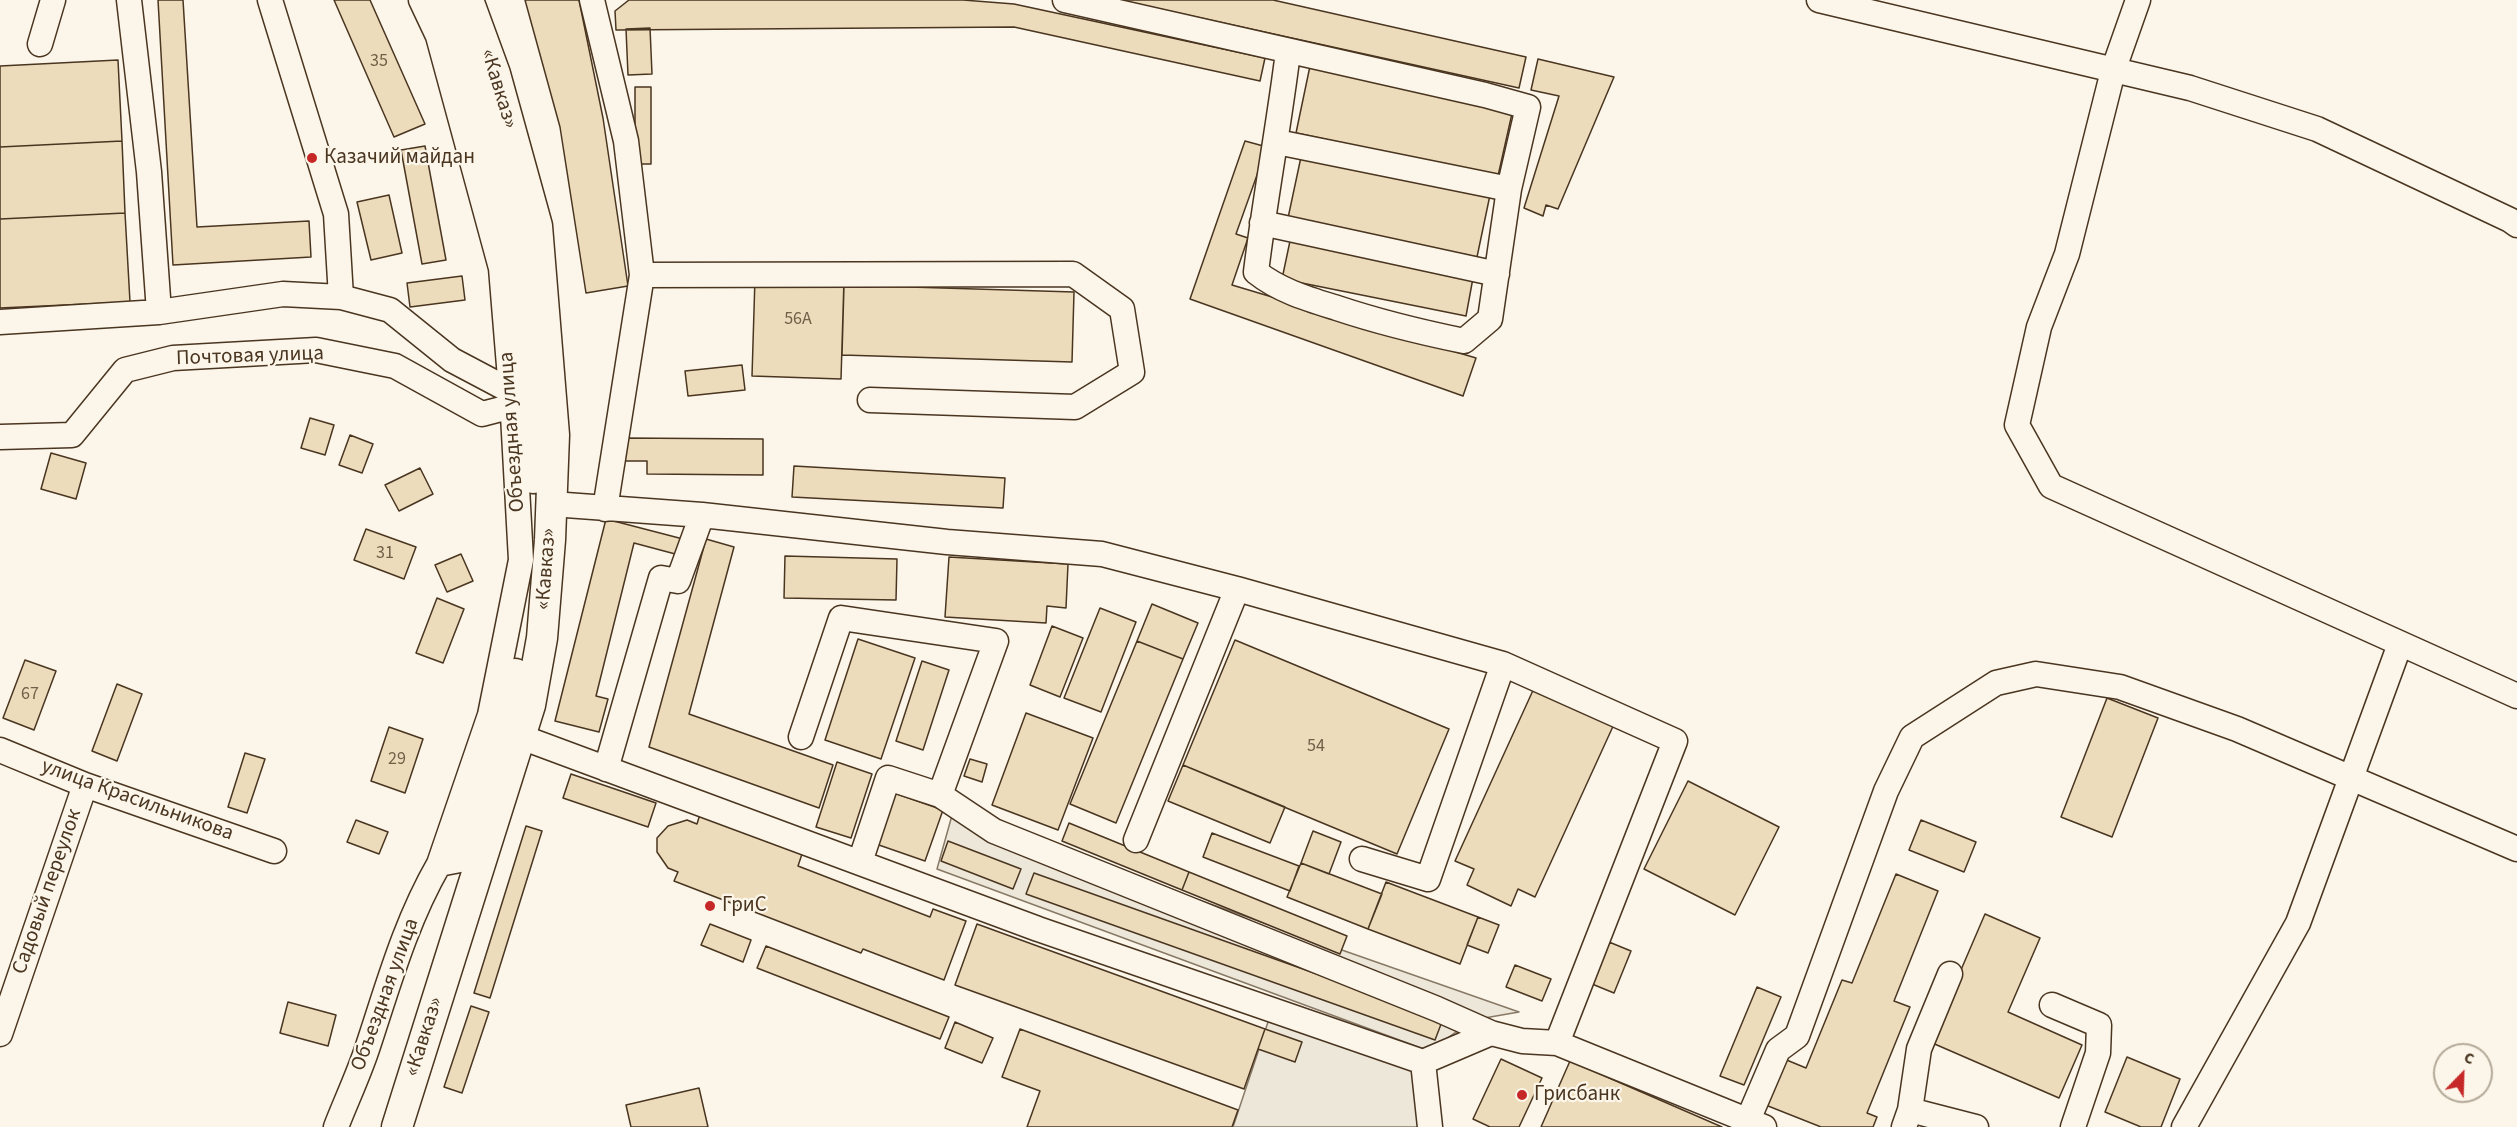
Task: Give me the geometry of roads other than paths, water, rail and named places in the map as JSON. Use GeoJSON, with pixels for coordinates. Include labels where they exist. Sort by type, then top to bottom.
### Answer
{"type":"FeatureCollection","features":[{"type":"Feature","properties":{"kind":"main road","name":"«Кавказ»"},"geometry":{"type":"LineString","coordinates":[[397,1127],[511,733],[510,699],[526,617],[534,447],[518,400],[516,235],[486,123],[446,0]]}},
{"type":"Feature","properties":{"kind":"main road","name":"«Кавказ»"},"geometry":{"type":"LineString","coordinates":[[378,1127],[423,987],[450,862],[511,733],[530,705],[542,638],[552,504],[554,435],[537,226],[495,74],[468,0]]}},
{"type":"Feature","properties":{"kind":"street"},"geometry":{"type":"LineString","coordinates":[[40,44],[53,0]]}},
{"type":"Feature","properties":{"kind":"street"},"geometry":{"type":"LineString","coordinates":[[129,0],[149,172],[159,312]]}},
{"type":"Feature","properties":{"kind":"street"},"geometry":{"type":"LineString","coordinates":[[270,0],[336,214],[341,297]]}},
{"type":"Feature","properties":{"kind":"street","name":"Объездная улица"},"geometry":{"type":"LineString","coordinates":[[336,1127],[367,1050],[387,984],[424,890],[450,862],[490,715],[521,560],[518,400],[501,268],[438,36],[421,0]]}},
{"type":"Feature","properties":{"kind":"street"},"geometry":{"type":"LineString","coordinates":[[592,0],[626,141],[642,274],[605,509]]}},
{"type":"Feature","properties":{"kind":"street"},"geometry":{"type":"LineString","coordinates":[[1065,0],[1485,95],[1528,107],[1509,189],[1490,319],[1464,341],[1396,327],[1273,285],[1256,272],[1262,223],[1277,142],[1288,52]]}},
{"type":"Feature","properties":{"kind":"street"},"geometry":{"type":"LineString","coordinates":[[1819,0],[2190,88],[2317,129],[2517,225]]}},
{"type":"Feature","properties":{"kind":"street"},"geometry":{"type":"LineString","coordinates":[[2138,0],[2114,71],[2067,254],[2039,327],[2017,425],[2051,486],[2517,696]]}},
{"type":"Feature","properties":{"kind":"street"},"geometry":{"type":"LineString","coordinates":[[1277,142],[1509,189]]}},
{"type":"Feature","properties":{"kind":"street"},"geometry":{"type":"LineString","coordinates":[[1262,223],[1497,274]]}},
{"type":"Feature","properties":{"kind":"street"},"geometry":{"type":"LineString","coordinates":[[642,274],[1073,274],[1122,309],[1132,372],[1075,407],[870,400]]}},
{"type":"Feature","properties":{"kind":"street"},"geometry":{"type":"LineString","coordinates":[[0,322],[159,312],[283,294],[341,297],[390,310],[452,360],[518,400]]}},
{"type":"Feature","properties":{"kind":"street","name":"Почтовая улица"},"geometry":{"type":"LineString","coordinates":[[0,437],[72,435],[125,370],[173,358],[316,350],[395,366],[482,414],[518,400]]}},
{"type":"Feature","properties":{"kind":"street"},"geometry":{"type":"LineString","coordinates":[[552,504],[702,515],[947,542],[1102,554],[1237,589],[1503,664],[1675,741],[1557,1042]]}},
{"type":"Feature","properties":{"kind":"street"},"geometry":{"type":"LineString","coordinates":[[606,768],[661,578],[678,581],[702,515]]}},
{"type":"Feature","properties":{"kind":"street"},"geometry":{"type":"LineString","coordinates":[[1136,840],[1237,589]]}},
{"type":"Feature","properties":{"kind":"street"},"geometry":{"type":"LineString","coordinates":[[801,737],[841,618],[996,641],[940,795]]}},
{"type":"Feature","properties":{"kind":"street"},"geometry":{"type":"LineString","coordinates":[[2184,1127],[2298,923],[2400,644]]}},
{"type":"Feature","properties":{"kind":"street"},"geometry":{"type":"LineString","coordinates":[[1362,859],[1428,879],[1503,664]]}},
{"type":"Feature","properties":{"kind":"street"},"geometry":{"type":"LineString","coordinates":[[860,862],[888,778],[940,795],[994,831],[1437,1009],[1491,1033],[1522,1041],[1557,1042],[1756,1123],[1778,1050],[1797,1036],[1886,791],[1912,737],[1996,683],[2036,674],[2120,687],[2237,729],[2517,849]]}},
{"type":"Feature","properties":{"kind":"street"},"geometry":{"type":"LineString","coordinates":[[511,733],[1038,929],[1423,1062],[1491,1033]]}},
{"type":"Feature","properties":{"kind":"street","name":"улица Красильникова"},"geometry":{"type":"LineString","coordinates":[[0,750],[85,784],[274,851]]}},
{"type":"Feature","properties":{"kind":"street","name":"Садовый переулок"},"geometry":{"type":"LineString","coordinates":[[0,1034],[85,784]]}},
{"type":"Feature","properties":{"kind":"street"},"geometry":{"type":"LineString","coordinates":[[1950,974],[1919,1048],[1907,1119],[1976,1127]]}},
{"type":"Feature","properties":{"kind":"street"},"geometry":{"type":"LineString","coordinates":[[2052,1005],[2099,1025],[2098,1053],[2073,1127]]}},
{"type":"Feature","properties":{"kind":"street"},"geometry":{"type":"LineString","coordinates":[[1423,1062],[1430,1127]]}},
{"type":"Feature","properties":{"kind":"place","name":"Казачий майдан"},"geometry":{"type":"Point","coordinates":[312,158]}},
{"type":"Feature","properties":{"kind":"place","name":"ГриС"},"geometry":{"type":"Point","coordinates":[710,906]}},
{"type":"Feature","properties":{"kind":"place","name":"Грисбанк"},"geometry":{"type":"Point","coordinates":[1522,1095]}}]}
